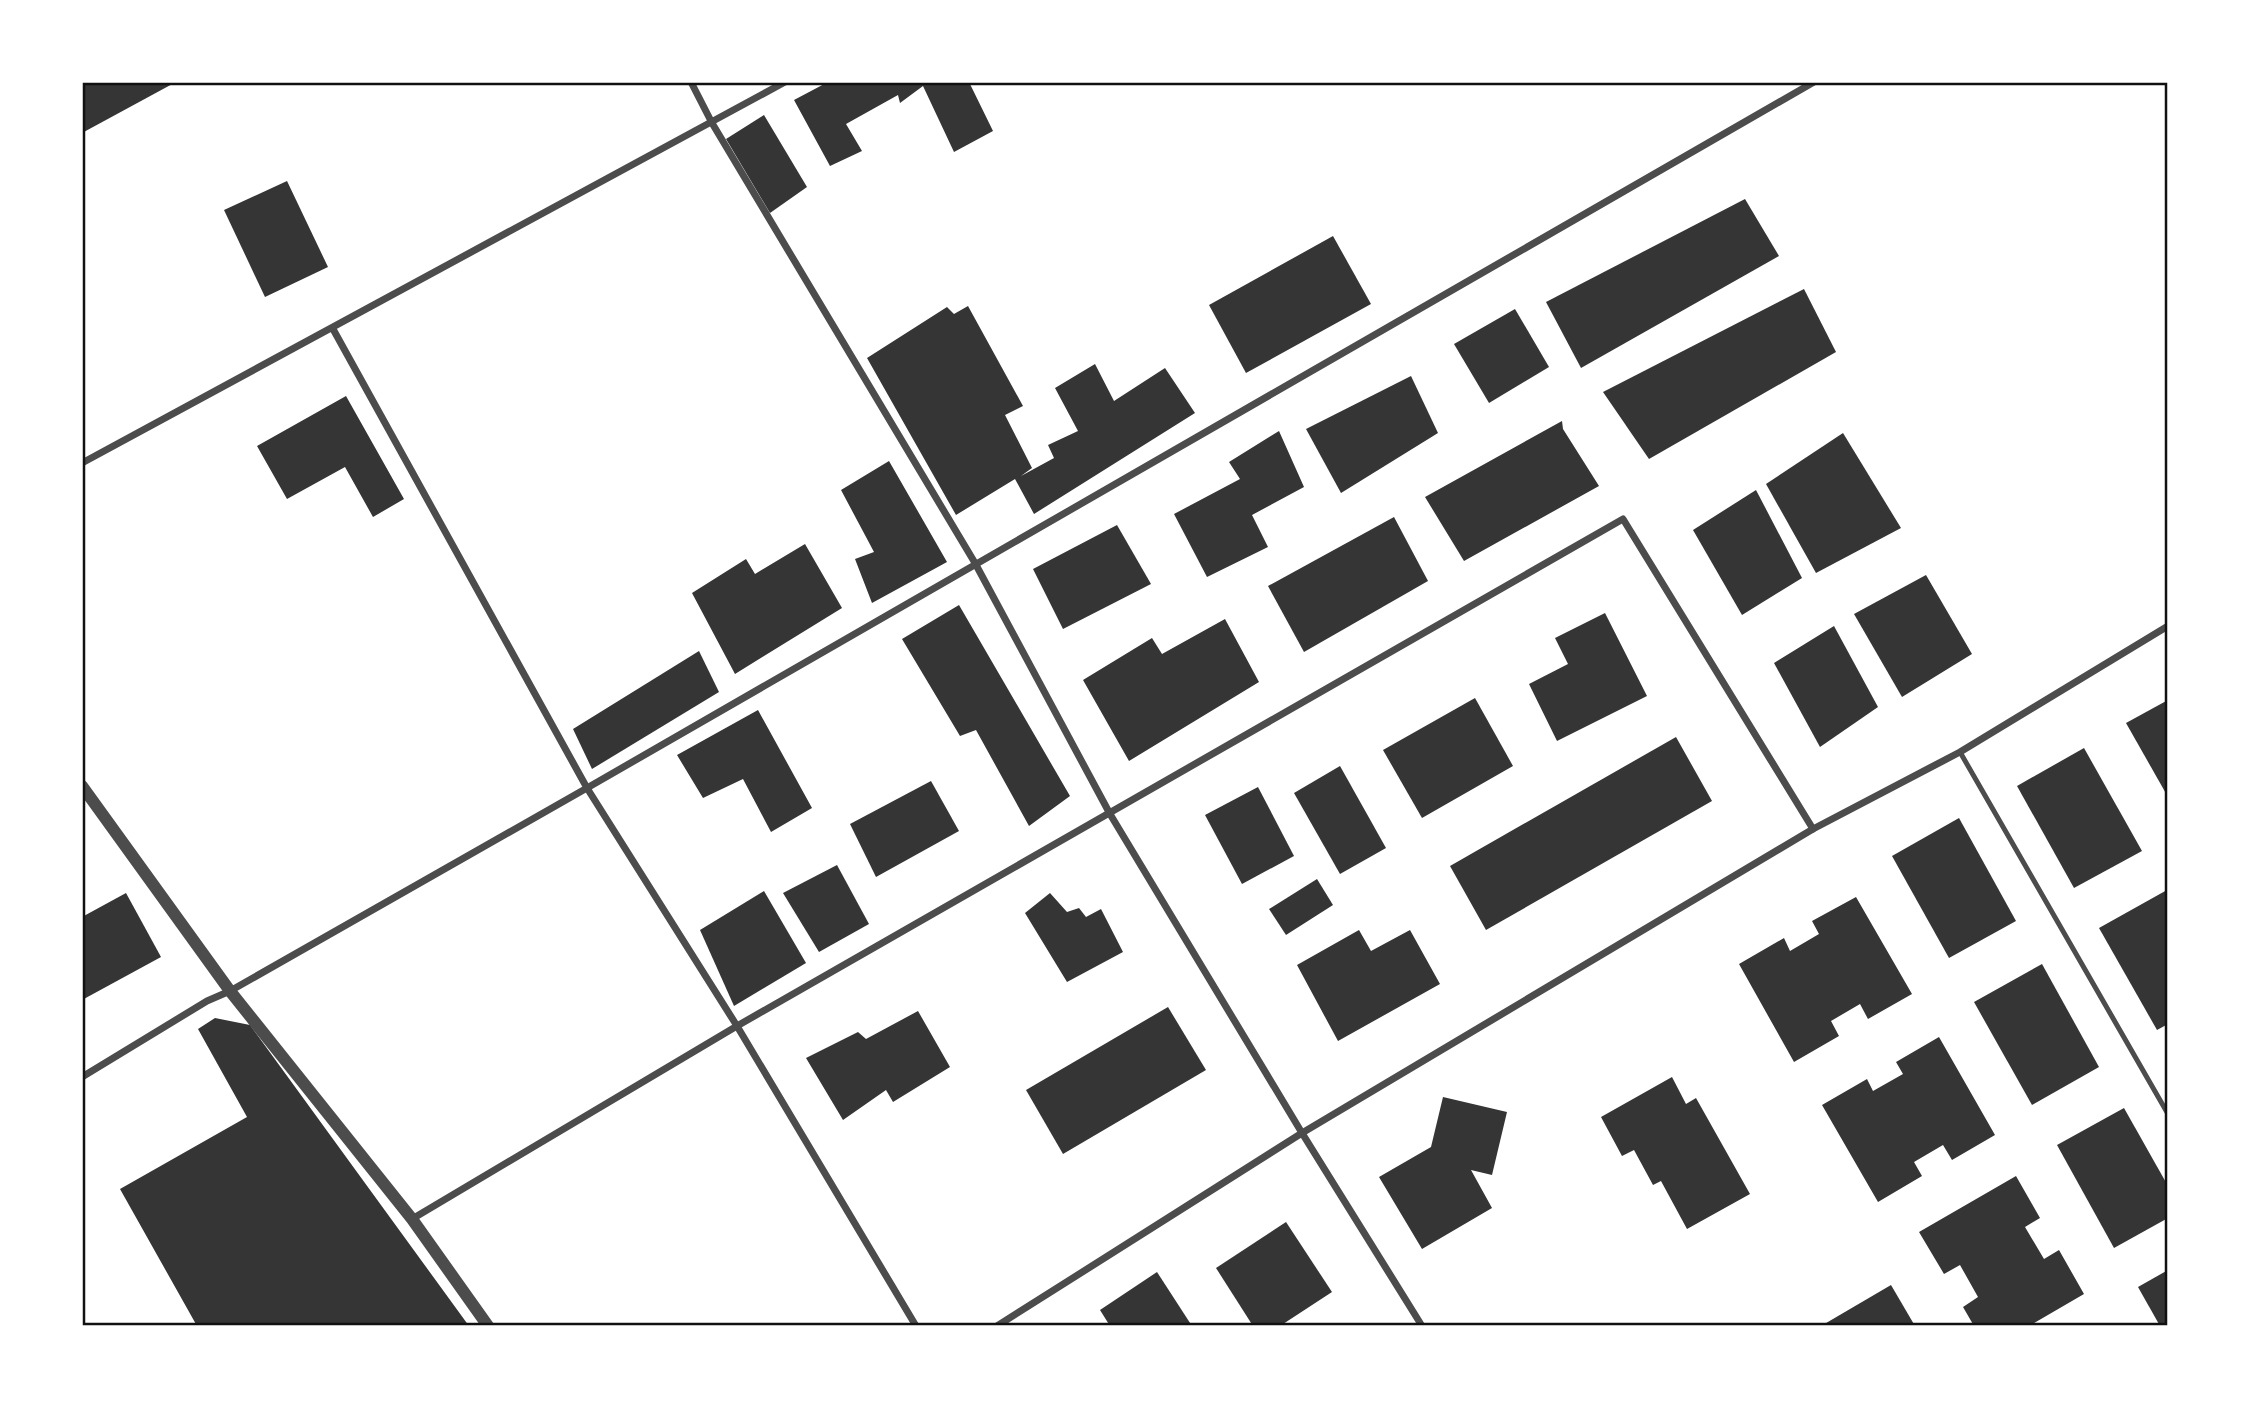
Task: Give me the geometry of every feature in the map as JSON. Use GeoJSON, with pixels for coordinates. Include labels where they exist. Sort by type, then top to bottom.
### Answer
{"type":"FeatureCollection","features":[{"type":"Feature","properties":{"kind":"street"},"geometry":{"type":"LineString","coordinates":[[691,82],[712,123],[975,563],[1110,814],[1422,1326]]}},
{"type":"Feature","properties":{"kind":"street"},"geometry":{"type":"LineString","coordinates":[[82,463],[785,82]]}},
{"type":"Feature","properties":{"kind":"street"},"geometry":{"type":"LineString","coordinates":[[82,1077],[207,1001],[230,991],[587,789],[975,563],[1721,138],[1814,82]]}},
{"type":"Feature","properties":{"kind":"street"},"geometry":{"type":"LineString","coordinates":[[333,329],[587,789],[737,1026],[916,1326]]}},
{"type":"Feature","properties":{"kind":"street"},"geometry":{"type":"LineString","coordinates":[[412,1219],[737,1026],[1623,519],[1813,829]]}},
{"type":"Feature","properties":{"kind":"street"},"geometry":{"type":"LineString","coordinates":[[997,1326],[1302,1132],[1813,829],[1960,752],[2168,626]]}},
{"type":"Feature","properties":{"kind":"street"},"geometry":{"type":"LineString","coordinates":[[82,786],[230,991],[412,1219],[488,1326]]}},
{"type":"Feature","properties":{"kind":"lane"},"geometry":{"type":"LineString","coordinates":[[1960,752],[2168,1114]]}},
{"type":"Feature","properties":{"kind":"building"},"geometry":{"type":"Polygon","coordinates":[[[82,82],[176,82],[82,133],[82,82]]]}},
{"type":"Feature","properties":{"kind":"building"},"geometry":{"type":"Polygon","coordinates":[[[828,82],[969,82],[993,131],[954,152],[923,86],[900,103],[898,95],[846,124],[862,151],[830,166],[794,100],[828,82]]]}},
{"type":"Feature","properties":{"kind":"building"},"geometry":{"type":"Polygon","coordinates":[[[764,115],[807,187],[770,213],[726,139],[764,115]]]}},
{"type":"Feature","properties":{"kind":"building"},"geometry":{"type":"Polygon","coordinates":[[[287,181],[328,267],[265,297],[224,210],[287,181]]]}},
{"type":"Feature","properties":{"kind":"building"},"geometry":{"type":"Polygon","coordinates":[[[1745,199],[1779,256],[1581,368],[1546,302],[1745,199]]]}},
{"type":"Feature","properties":{"kind":"building"},"geometry":{"type":"Polygon","coordinates":[[[1333,236],[1371,304],[1246,373],[1209,305],[1333,236]]]}},
{"type":"Feature","properties":{"kind":"building"},"geometry":{"type":"Polygon","coordinates":[[[1804,289],[1836,352],[1649,459],[1603,392],[1804,289]]]}},
{"type":"Feature","properties":{"kind":"building"},"geometry":{"type":"Polygon","coordinates":[[[968,306],[1023,406],[1005,415],[1032,468],[1021,476],[1054,458],[1048,445],[1078,431],[1055,388],[1095,364],[1114,401],[1165,368],[1195,413],[1034,514],[1015,479],[956,515],[867,358],[947,307],[954,314],[968,306]]]}},
{"type":"Feature","properties":{"kind":"building"},"geometry":{"type":"Polygon","coordinates":[[[1515,309],[1549,367],[1489,403],[1454,344],[1515,309]]]}},
{"type":"Feature","properties":{"kind":"building"},"geometry":{"type":"Polygon","coordinates":[[[1411,376],[1438,433],[1341,493],[1306,429],[1411,376]]]}},
{"type":"Feature","properties":{"kind":"building"},"geometry":{"type":"Polygon","coordinates":[[[346,396],[404,499],[373,517],[345,467],[287,499],[257,446],[346,396]]]}},
{"type":"Feature","properties":{"kind":"building"},"geometry":{"type":"Polygon","coordinates":[[[1562,421],[1563,429],[1599,486],[1464,561],[1425,497],[1562,421]]]}},
{"type":"Feature","properties":{"kind":"building"},"geometry":{"type":"Polygon","coordinates":[[[1279,431],[1304,487],[1252,515],[1268,547],[1207,577],[1174,514],[1240,479],[1229,462],[1279,431]]]}},
{"type":"Feature","properties":{"kind":"building"},"geometry":{"type":"Polygon","coordinates":[[[1843,433],[1901,528],[1816,573],[1766,484],[1843,433]]]}},
{"type":"Feature","properties":{"kind":"building"},"geometry":{"type":"Polygon","coordinates":[[[889,461],[947,562],[872,603],[855,559],[874,552],[841,490],[889,461]]]}},
{"type":"Feature","properties":{"kind":"building"},"geometry":{"type":"Polygon","coordinates":[[[1756,490],[1802,578],[1742,615],[1693,530],[1756,490]]]}},
{"type":"Feature","properties":{"kind":"building"},"geometry":{"type":"Polygon","coordinates":[[[1394,517],[1428,581],[1304,652],[1268,586],[1394,517]]]}},
{"type":"Feature","properties":{"kind":"building"},"geometry":{"type":"Polygon","coordinates":[[[1117,525],[1151,584],[1063,629],[1033,569],[1117,525]]]}},
{"type":"Feature","properties":{"kind":"building"},"geometry":{"type":"Polygon","coordinates":[[[805,544],[842,608],[735,674],[692,593],[746,559],[755,574],[805,544]]]}},
{"type":"Feature","properties":{"kind":"building"},"geometry":{"type":"Polygon","coordinates":[[[1926,575],[1972,654],[1902,697],[1854,614],[1926,575]]]}},
{"type":"Feature","properties":{"kind":"building"},"geometry":{"type":"Polygon","coordinates":[[[959,605],[1070,796],[1029,826],[976,730],[960,736],[902,639],[959,605]]]}},
{"type":"Feature","properties":{"kind":"building"},"geometry":{"type":"Polygon","coordinates":[[[1605,613],[1647,696],[1557,741],[1529,684],[1568,664],[1555,638],[1605,613]]]}},
{"type":"Feature","properties":{"kind":"building"},"geometry":{"type":"Polygon","coordinates":[[[1225,619],[1259,682],[1129,761],[1083,680],[1152,638],[1162,654],[1225,619]]]}},
{"type":"Feature","properties":{"kind":"building"},"geometry":{"type":"Polygon","coordinates":[[[1834,626],[1878,707],[1820,747],[1774,663],[1834,626]]]}},
{"type":"Feature","properties":{"kind":"building"},"geometry":{"type":"Polygon","coordinates":[[[699,651],[719,692],[592,769],[573,729],[699,651]]]}},
{"type":"Feature","properties":{"kind":"building"},"geometry":{"type":"Polygon","coordinates":[[[1475,698],[1513,766],[1422,818],[1383,750],[1475,698]]]}},
{"type":"Feature","properties":{"kind":"building"},"geometry":{"type":"Polygon","coordinates":[[[2168,700],[2168,797],[2126,723],[2168,700]]]}},
{"type":"Feature","properties":{"kind":"building"},"geometry":{"type":"Polygon","coordinates":[[[758,710],[812,808],[771,832],[743,779],[703,798],[677,755],[758,710]]]}},
{"type":"Feature","properties":{"kind":"building"},"geometry":{"type":"Polygon","coordinates":[[[1676,737],[1712,801],[1486,930],[1450,866],[1676,737]]]}},
{"type":"Feature","properties":{"kind":"building"},"geometry":{"type":"Polygon","coordinates":[[[2084,748],[2142,851],[2074,888],[2017,786],[2084,748]]]}},
{"type":"Feature","properties":{"kind":"building"},"geometry":{"type":"Polygon","coordinates":[[[1340,766],[1386,848],[1340,874],[1294,793],[1340,766]]]}},
{"type":"Feature","properties":{"kind":"building"},"geometry":{"type":"Polygon","coordinates":[[[931,781],[959,831],[876,877],[850,824],[931,781]]]}},
{"type":"Feature","properties":{"kind":"building"},"geometry":{"type":"Polygon","coordinates":[[[1258,787],[1294,856],[1242,884],[1205,815],[1258,787]]]}},
{"type":"Feature","properties":{"kind":"building"},"geometry":{"type":"Polygon","coordinates":[[[1959,818],[2016,921],[1949,958],[1892,856],[1959,818]]]}},
{"type":"Feature","properties":{"kind":"building"},"geometry":{"type":"Polygon","coordinates":[[[837,865],[869,924],[819,952],[783,893],[837,865]]]}},
{"type":"Feature","properties":{"kind":"building"},"geometry":{"type":"Polygon","coordinates":[[[1317,879],[1333,905],[1286,935],[1269,909],[1317,879]]]}},
{"type":"Feature","properties":{"kind":"building"},"geometry":{"type":"Polygon","coordinates":[[[2167,890],[2168,1024],[2157,1030],[2099,928],[2167,890]]]}},
{"type":"Feature","properties":{"kind":"building"},"geometry":{"type":"Polygon","coordinates":[[[764,891],[806,963],[734,1006],[700,930],[764,891]]]}},
{"type":"Feature","properties":{"kind":"building"},"geometry":{"type":"Polygon","coordinates":[[[126,893],[161,957],[82,1000],[82,917],[126,893]]]}},
{"type":"Feature","properties":{"kind":"building"},"geometry":{"type":"Polygon","coordinates":[[[1050,893],[1067,912],[1079,908],[1086,917],[1101,909],[1123,952],[1067,982],[1025,913],[1050,893]]]}},
{"type":"Feature","properties":{"kind":"building"},"geometry":{"type":"Polygon","coordinates":[[[1856,897],[1912,994],[1868,1019],[1860,1004],[1831,1021],[1839,1036],[1794,1062],[1739,964],[1784,938],[1790,951],[1819,934],[1812,921],[1856,897]]]}},
{"type":"Feature","properties":{"kind":"building"},"geometry":{"type":"Polygon","coordinates":[[[1359,930],[1371,951],[1410,930],[1440,984],[1338,1041],[1297,965],[1359,930]]]}},
{"type":"Feature","properties":{"kind":"building"},"geometry":{"type":"Polygon","coordinates":[[[2042,964],[2099,1067],[2032,1105],[1974,1002],[2042,964]]]}},
{"type":"Feature","properties":{"kind":"building"},"geometry":{"type":"Polygon","coordinates":[[[1168,1007],[1206,1070],[1063,1154],[1026,1090],[1168,1007]]]}},
{"type":"Feature","properties":{"kind":"building"},"geometry":{"type":"Polygon","coordinates":[[[918,1011],[950,1067],[893,1102],[886,1090],[843,1120],[806,1058],[858,1032],[866,1039],[918,1011]]]}},
{"type":"Feature","properties":{"kind":"building"},"geometry":{"type":"Polygon","coordinates":[[[215,1018],[250,1025],[469,1326],[197,1326],[120,1189],[247,1117],[198,1029],[215,1018]]]}},
{"type":"Feature","properties":{"kind":"building"},"geometry":{"type":"Polygon","coordinates":[[[1939,1037],[1995,1135],[1952,1160],[1943,1145],[1914,1162],[1922,1176],[1878,1202],[1822,1105],[1867,1079],[1873,1091],[1903,1074],[1896,1062],[1939,1037]]]}},
{"type":"Feature","properties":{"kind":"building"},"geometry":{"type":"Polygon","coordinates":[[[1672,1077],[1686,1104],[1696,1098],[1750,1194],[1687,1229],[1661,1181],[1653,1185],[1634,1150],[1622,1156],[1601,1117],[1672,1077]]]}},
{"type":"Feature","properties":{"kind":"building"},"geometry":{"type":"Polygon","coordinates":[[[1443,1097],[1507,1112],[1492,1175],[1471,1170],[1492,1208],[1422,1249],[1379,1177],[1431,1147],[1443,1097]]]}},
{"type":"Feature","properties":{"kind":"building"},"geometry":{"type":"Polygon","coordinates":[[[2124,1108],[2168,1186],[2168,1218],[2114,1248],[2057,1145],[2124,1108]]]}},
{"type":"Feature","properties":{"kind":"building"},"geometry":{"type":"Polygon","coordinates":[[[2016,1176],[2040,1218],[2025,1227],[2044,1259],[2059,1250],[2084,1294],[2029,1326],[1974,1326],[1963,1307],[1978,1297],[1960,1265],[1944,1274],[1919,1232],[2016,1176]]]}},
{"type":"Feature","properties":{"kind":"building"},"geometry":{"type":"Polygon","coordinates":[[[1286,1222],[1332,1292],[1280,1326],[1253,1326],[1216,1268],[1286,1222]]]}},
{"type":"Feature","properties":{"kind":"building"},"geometry":{"type":"Polygon","coordinates":[[[2168,1270],[2168,1326],[2160,1326],[2138,1287],[2168,1270]]]}},
{"type":"Feature","properties":{"kind":"building"},"geometry":{"type":"Polygon","coordinates":[[[1157,1272],[1192,1326],[1110,1326],[1100,1310],[1157,1272]]]}},
{"type":"Feature","properties":{"kind":"building"},"geometry":{"type":"Polygon","coordinates":[[[1891,1285],[1915,1326],[1821,1326],[1891,1285]]]}}]}
